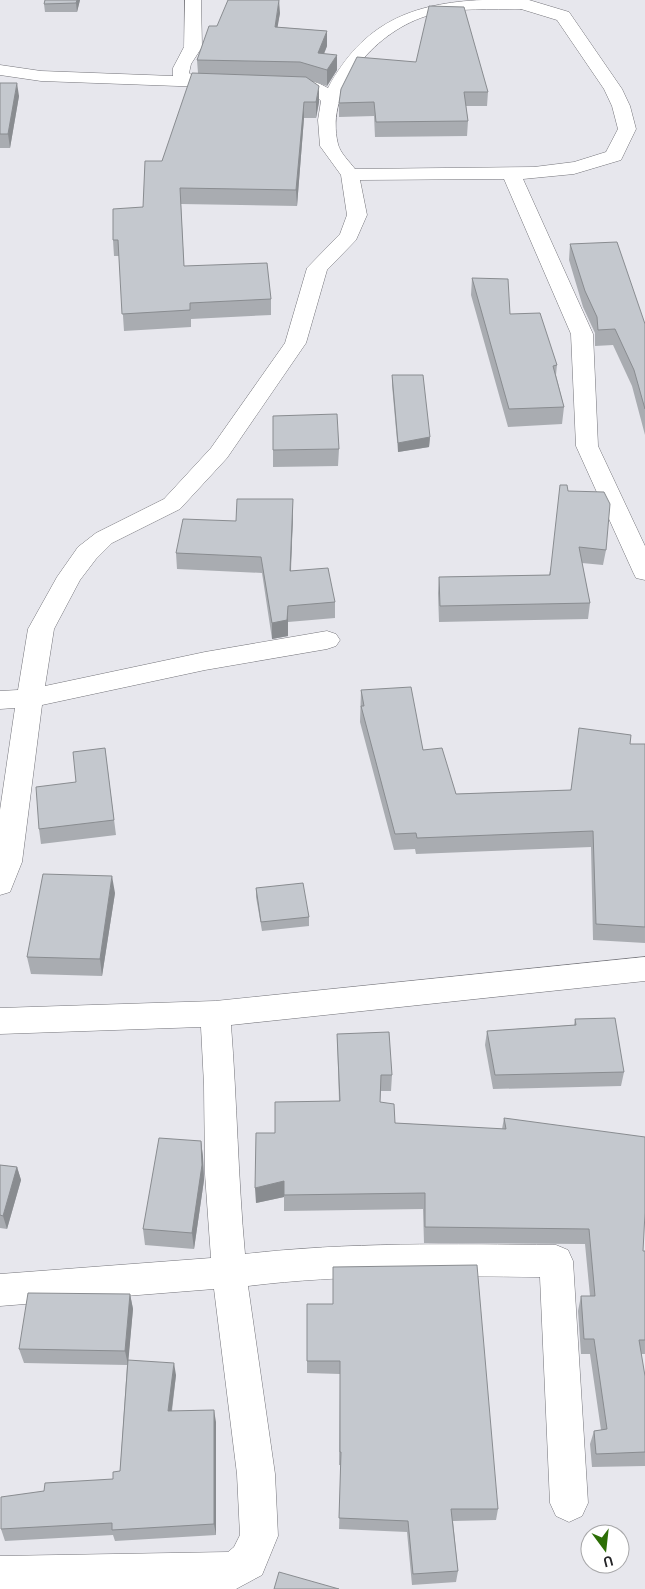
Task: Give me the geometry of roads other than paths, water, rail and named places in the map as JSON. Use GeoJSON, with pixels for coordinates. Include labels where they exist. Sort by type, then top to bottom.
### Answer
{"type":"FeatureCollection","features":[{"type":"Feature","properties":{"kind":"street"},"geometry":{"type":"LineString","coordinates":[[189,82],[181,75],[180,71],[192,50],[194,38],[192,28],[193,0]]}},
{"type":"Feature","properties":{"kind":"street"},"geometry":{"type":"LineString","coordinates":[[0,884],[8,862],[18,774],[41,628],[69,577],[87,553],[104,538],[172,504],[219,453],[250,405],[295,342],[316,268],[349,236],[357,214],[350,175],[329,146],[327,120],[330,100],[340,79],[356,55],[401,21],[426,11],[522,2],[570,10],[621,106],[627,129],[614,156],[595,164],[574,169],[537,174],[350,175]]}},
{"type":"Feature","properties":{"kind":"street"},"geometry":{"type":"LineString","coordinates":[[0,70],[41,76],[244,84]]}},
{"type":"Feature","properties":{"kind":"street"},"geometry":{"type":"LineString","coordinates":[[269,83],[314,86],[324,92],[330,100]]}},
{"type":"Feature","properties":{"kind":"street"},"geometry":{"type":"LineString","coordinates":[[511,173],[582,334],[587,446],[645,572]]}},
{"type":"Feature","properties":{"kind":"street"},"geometry":{"type":"LineString","coordinates":[[0,700],[30,698],[205,661],[327,640]]}},
{"type":"Feature","properties":{"kind":"street"},"geometry":{"type":"LineString","coordinates":[[0,1021],[215,1014],[645,969]]}},
{"type":"Feature","properties":{"kind":"street"},"geometry":{"type":"LineString","coordinates":[[0,1575],[233,1571],[248,1561],[259,1536],[256,1474],[229,1272],[222,1174],[220,1086],[215,1014]]}},
{"type":"Feature","properties":{"kind":"street"},"geometry":{"type":"LineString","coordinates":[[0,1290],[229,1272],[306,1263],[442,1260],[556,1261],[569,1503]]}}]}
